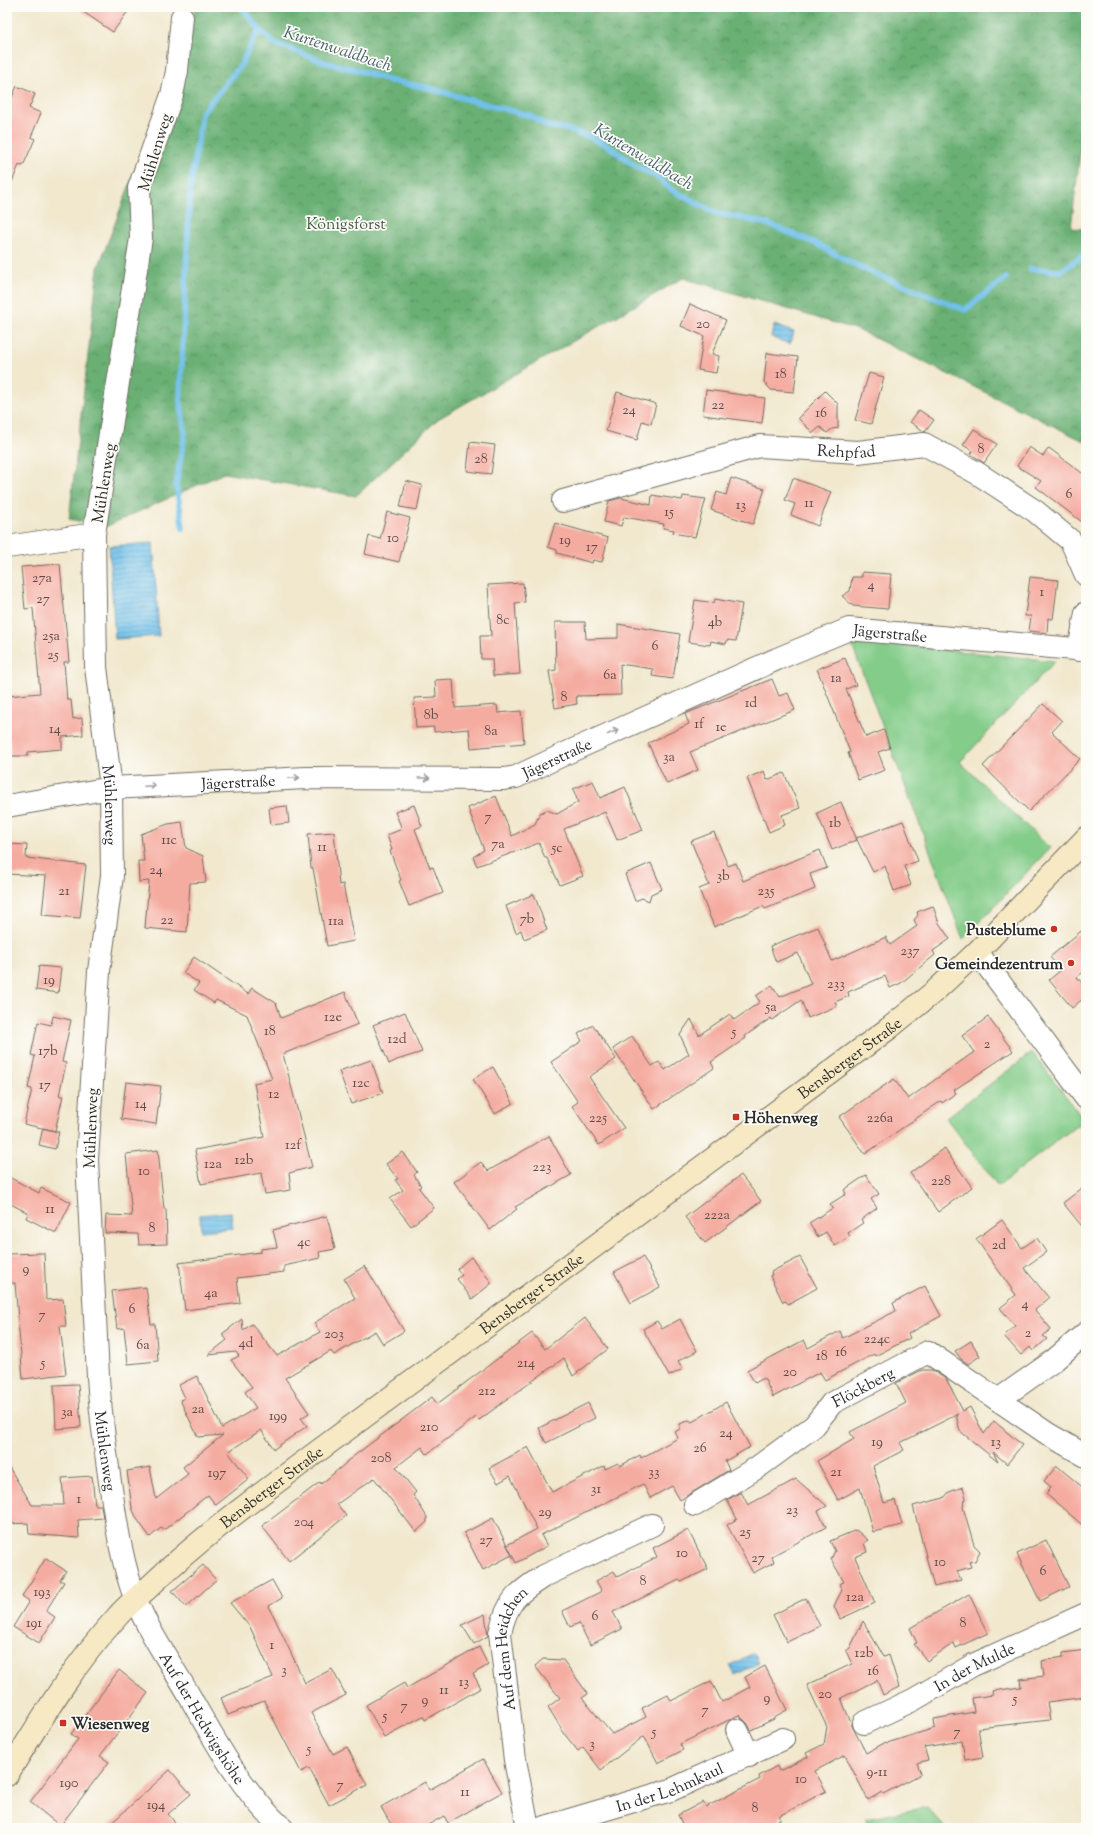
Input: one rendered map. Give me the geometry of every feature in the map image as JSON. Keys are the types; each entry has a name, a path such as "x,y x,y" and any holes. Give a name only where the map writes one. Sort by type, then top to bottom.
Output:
{"main road":[{"name":"Bensberger Straße","path":"7,1776 64,1685 105,1631 172,1565 216,1529 515,1303 888,1029 935,991 977,952 1086,838"}],"street":[{"name":"Mühlenweg","path":"136,1599 119,1540 100,1404 87,1160 99,971 112,876 111,788 96,667 94,534 142,238 139,188 172,95 177,71 182,17"},
{"name":"Rehpfad","path":"563,501 760,446 858,452 924,444 977,473 1035,511 1071,541 1086,575"},
{"path":"7,547 94,534"},
{"path":"1083,650 1086,613"},
{"name":"Jägerstraße","path":"7,806 111,788 306,778 504,779 516,777 756,668 849,629 1083,650"},
{"path":"977,952 1086,1098"},
{"path":"998,1400 1052,1362 1086,1333"},
{"name":"Flöckberg","path":"695,1505 758,1467 814,1426 832,1403 928,1352 1048,1434 1086,1456"},
{"name":"Auf dem Heidchen","path":"528,1828 515,1760 500,1633 504,1615 513,1599 544,1576 652,1525"},
{"name":"Auf der Hedwigshöhe","path":"136,1599 156,1643 190,1697 217,1745 264,1812 282,1828"},
{"name":"In der Mulde","path":"864,1722 913,1700 973,1666 1086,1614"},
{"path":"737,1730 749,1756"},
{"name":"In der Lehmkaul","path":"542,1828 671,1790 749,1756 783,1739"}],"green space":[{"name":"Königsforst","path":"192,7 1086,7 1086,104 1071,228 1086,229 1086,442 858,330 683,278 438,419 356,496 224,473 105,527 69,519 98,268 195,13"},
{"path":"850,640 1055,661 960,762 1050,848 963,939"},
{"path":"1032,1052 1084,1120 998,1186 946,1118"},
{"path":"927,1807 945,1828 868,1828 866,1819"}],"water":[{"path":"774,325 794,332 790,344 771,337"},
{"path":"153,543 159,636 115,639 109,546"},
{"path":"231,1212 233,1228 201,1231 200,1215"},
{"path":"754,1653 759,1663 735,1675 730,1665"}],"building":[{"path":"76,7 131,7 113,32"},
{"path":"17,86 35,94 29,108 41,113 31,137 35,139 23,166 19,165 7,194 7,109"},
{"path":"690,304 726,320 712,354 719,356 716,373 698,370 704,336 681,326"},
{"path":"767,353 798,357 794,392 771,390 764,382"},
{"path":"869,373 884,377 871,424 855,420"},
{"path":"706,390 765,398 762,423 703,415"},
{"path":"825,391 838,404 838,428 832,429 827,433 820,427 813,433 798,418"},
{"path":"617,392 656,404 651,424 642,421 637,440 606,431"},
{"path":"919,410 934,420 925,432 910,422"},
{"path":"974,429 997,444 984,463 971,454 973,451 963,445"},
{"path":"470,442 495,445 491,474 467,471"},
{"path":"1029,447 1043,456 1049,448 1086,476 1086,525 1036,487 1041,481 1017,466"},
{"path":"731,478 765,489 753,524 711,510 717,492 726,495"},
{"path":"793,478 831,492 818,526 791,515 795,504 785,500"},
{"path":"406,481 422,485 417,510 400,507"},
{"path":"652,495 682,500 683,496 706,499 695,537 673,533 674,530 663,528 664,524 624,517 621,526 604,522 609,501 621,498 651,505"},
{"path":"387,512 410,518 399,562 365,554 369,536 380,539"},
{"path":"555,523 608,538 602,562 593,560 592,563 557,553 557,550 548,547"},
{"path":"60,564 69,662 64,662 67,700 71,700 73,719 82,718 83,735 62,737 62,749 28,752 28,756 10,756 9,737 7,737 7,696 40,693 33,608 25,609 21,567"},
{"path":"862,572 891,574 888,609 853,606 842,596 850,591 852,577 862,577"},
{"path":"1030,577 1058,580 1053,619 1048,618 1047,633 1029,631 1031,616 1025,616"},
{"path":"523,583 525,602 515,603 520,674 493,676 492,659 481,659 480,636 491,636 488,585"},
{"path":"715,599 742,604 736,641 727,640 726,644 711,641 710,645 688,642 695,600 714,603"},
{"path":"555,622 585,622 586,639 618,638 618,624 680,634 673,679 652,676 653,669 620,664 621,695 576,696 577,704 555,708 549,671 556,670"},
{"path":"845,658 856,685 846,689 866,737 884,730 890,748 878,752 885,770 858,780 848,753 850,752 817,669"},
{"path":"453,679 455,708 497,705 498,713 521,711 524,743 471,748 469,729 434,732 434,727 416,728 414,698 436,697 435,680"},
{"path":"772,679 779,696 788,693 795,710 690,752 698,770 667,784 648,743 689,724 685,714"},
{"path":"1043,704 1062,721 1052,732 1080,759 1029,811 983,766"},
{"path":"764,771 767,780 784,773 800,808 782,815 785,825 769,832 747,778"},
{"path":"593,781 600,798 625,787 643,830 617,840 605,812 564,829 583,876 560,885 547,858 545,858 539,843 477,866 473,857 484,850 468,808 496,796 512,836 535,824 540,813 547,810 557,814 578,802 573,789"},
{"path":"841,802 857,840 832,850 817,813"},
{"path":"414,805 422,826 415,829 430,868 433,867 443,893 409,906 399,881 401,880 390,851 392,850 387,835 402,829 395,812"},
{"path":"287,806 289,823 271,825 269,808"},
{"path":"903,821 918,861 904,866 911,885 894,891 885,866 873,872 856,838"},
{"path":"182,822 186,848 203,856 206,882 190,883 187,932 145,928 149,881 139,882 138,861 144,861 141,834 168,824"},
{"path":"334,832 339,885 343,884 354,941 327,946 313,868 311,868 308,834"},
{"path":"714,832 728,866 736,863 743,881 820,850 827,868 810,874 815,889 765,909 763,906 714,927 699,889 709,885 691,841"},
{"path":"7,844 27,845 26,858 86,865 80,918 42,915 46,876 7,874"},
{"path":"651,863 662,889 651,894 649,901 642,898 635,901 625,874"},
{"path":"534,894 547,930 524,939 521,930 516,933 506,906"},
{"path":"933,906 939,923 950,939 933,951 935,955 901,983 890,988 885,976 848,992 849,996 835,1002 837,1006 808,1018 801,1000 745,1036 746,1038 711,1062 714,1068 654,1109 613,1049 632,1036 652,1066 659,1062 665,1070 689,1054 680,1035 691,1019 699,1035 730,1014 734,1020 760,1002 756,996 772,985 780,997 811,984 798,953 776,962 770,946 818,927 832,961 886,937 890,945 917,926 914,920 918,915 917,912"},
{"name":"Gemeindezentrum","path":"1086,927 1086,970 1077,977 1086,988 1086,996 1072,1008 1049,980 1061,970 1050,957"},
{"path":"194,957 248,994 252,988 276,1003 281,1018 345,992 358,1024 283,1054 312,1167 289,1173 291,1190 265,1194 261,1173 201,1184 195,1150 264,1137 254,1083 272,1079 247,1015 216,1000 214,1003 194,990 199,983 183,973"},
{"path":"39,966 61,968 58,993 36,990"},
{"path":"405,1012 422,1052 389,1064 373,1025"},
{"path":"53,1016 71,1020 62,1062 66,1063 59,1096 63,1096 55,1131 24,1124 32,1089 28,1088 35,1056 31,1055 38,1022 51,1025"},
{"path":"988,1017 1013,1051 954,1090 956,1093 942,1103 941,1101 865,1154 839,1117 894,1079 908,1099 974,1052 962,1036"},
{"path":"593,1025 616,1059 589,1077 624,1128 599,1145 572,1106 578,1102 551,1062 582,1041 578,1034"},
{"path":"371,1060 383,1093 351,1104 339,1071"},
{"path":"493,1067 513,1103 495,1114 473,1079"},
{"path":"126,1082 161,1086 156,1124 121,1119"},
{"path":"43,1128 59,1132 55,1149 39,1145"},
{"path":"549,1136 571,1175 515,1207 517,1209 490,1230 454,1182 481,1162 488,1171"},
{"path":"944,1148 972,1187 938,1212 910,1173"},
{"path":"158,1150 164,1209 166,1209 167,1244 139,1245 138,1234 105,1233 106,1215 132,1216 126,1154"},
{"path":"403,1152 417,1172 414,1175 421,1186 419,1188 434,1208 411,1226 390,1199 403,1190 395,1180 398,1179 386,1164"},
{"path":"741,1175 761,1201 705,1243 685,1217"},
{"path":"866,1175 879,1194 871,1199 877,1208 861,1220 863,1223 848,1233 850,1236 835,1246 826,1232 818,1237 809,1223 833,1208 830,1204 846,1194 844,1190"},
{"path":"7,1176 39,1193 41,1188 71,1202 56,1233 26,1218 28,1213 7,1202"},
{"path":"1086,1185 1086,1231 1063,1203"},
{"path":"327,1216 335,1249 319,1252 320,1258 284,1266 284,1272 237,1278 240,1303 185,1310 179,1263 261,1252 261,1249 277,1247 273,1230"},
{"path":"1002,1220 1022,1248 1037,1238 1046,1252 1024,1268 1049,1298 1035,1310 1051,1329 1043,1336 1047,1339 1033,1351 1030,1347 1021,1355 1004,1336 1015,1326 1000,1308 1016,1295 976,1239"},
{"path":"44,1253 46,1300 63,1299 66,1326 60,1326 66,1374 23,1379 15,1283 7,1283 7,1254"},
{"path":"471,1257 492,1283 472,1299 457,1279 462,1275 457,1269"},
{"path":"643,1257 660,1287 631,1303 614,1272"},
{"path":"800,1257 817,1288 788,1304 786,1301 783,1302 770,1276 772,1275 771,1272"},
{"path":"365,1266 404,1331 383,1344 375,1331 334,1355 331,1351 285,1378 309,1413 301,1418 307,1426 274,1449 261,1430 228,1452 249,1479 216,1505 208,1495 164,1530 161,1528 150,1537 137,1519 132,1508 127,1471 150,1467 156,1499 188,1474 183,1467 223,1435 198,1437 180,1400 185,1398 179,1385 197,1376 222,1428 256,1408 245,1392 252,1387 231,1360 239,1356 236,1352 208,1355 227,1340 222,1334 242,1319 243,1330 252,1324 277,1356 320,1332 314,1323 355,1298 344,1279"},
{"path":"925,1286 941,1316 908,1334 910,1338 875,1356 874,1354 825,1380 820,1372 773,1397 764,1378 755,1383 747,1370 804,1340 808,1348 840,1331 843,1338 896,1311 893,1303"},
{"path":"146,1287 151,1324 155,1324 158,1361 128,1364 124,1328 117,1329 112,1291"},
{"path":"585,1318 608,1349 573,1376 564,1358 479,1420 476,1417 427,1454 422,1447 396,1467 416,1492 413,1495 427,1517 427,1522 416,1532 374,1478 337,1504 346,1516 289,1561 262,1526 320,1482 321,1484 346,1462 432,1397 437,1404 532,1333 545,1349"},
{"path":"680,1319 697,1351 678,1361 683,1369 669,1376 643,1329 657,1321 662,1329"},
{"path":"971,1341 980,1356 968,1364 961,1359 955,1351"},
{"path":"922,1370 932,1370 946,1379 963,1411 970,1407 984,1434 994,1421 1022,1445 1007,1464 993,1452 998,1462 960,1431 956,1415 900,1443 904,1450 873,1466 884,1503 895,1500 902,1525 873,1532 860,1488 838,1500 817,1461 854,1439 850,1432 906,1403 896,1383"},
{"path":"78,1384 81,1427 56,1429 54,1385"},
{"path":"726,1402 750,1447 725,1461 729,1470 680,1500 672,1486 650,1498 643,1484 541,1535 547,1546 516,1563 507,1545 537,1529 510,1476 498,1483 489,1468 528,1447 552,1492 604,1466 605,1469 618,1463 620,1466 640,1455 641,1458 678,1438 675,1432 680,1429 680,1424 689,1420 692,1422"},
{"path":"588,1403 595,1418 546,1443 539,1428"},
{"path":"7,1464 32,1505 64,1505 62,1478 92,1476 95,1505 101,1505 103,1518 78,1520 79,1538 29,1534 28,1523 7,1524"},
{"path":"1057,1466 1086,1490 1086,1528 1046,1494 1051,1487 1044,1481"},
{"path":"796,1479 827,1506 818,1511 826,1527 772,1556 774,1562 753,1573 727,1525 737,1519 727,1500 741,1492 748,1505"},
{"path":"963,1487 966,1498 963,1507 974,1545 980,1551 975,1561 969,1562 971,1567 957,1571 961,1580 934,1587 913,1506 944,1498 949,1492"},
{"path":"493,1518 512,1555 483,1570 464,1533"},
{"path":"688,1530 708,1569 681,1582 679,1580 613,1612 622,1629 590,1645 579,1623 570,1627 562,1611 602,1591 596,1581 614,1571 617,1577 657,1557 653,1548"},
{"path":"856,1530 868,1540 864,1543 867,1552 855,1557 875,1603 840,1619 834,1606 842,1590 839,1584 844,1582 831,1559 835,1551 830,1541"},
{"path":"1046,1540 1069,1587 1040,1601 1017,1554"},
{"path":"46,1558 66,1571 60,1580 64,1582 46,1611 55,1617 39,1643 13,1627 29,1601 22,1596"},
{"path":"203,1565 216,1580 186,1607 172,1591"},
{"path":"272,1580 282,1598 269,1606 305,1683 332,1669 346,1695 311,1713 333,1754 347,1747 367,1785 329,1805 309,1768 301,1772 264,1701 228,1715 221,1698 273,1677 250,1627 230,1603"},
{"path":"969,1594 988,1633 956,1648 954,1643 927,1661 914,1644 917,1643 910,1628"},
{"path":"806,1598 820,1626 787,1642 773,1615"},
{"path":"485,1614 488,1636 474,1644 462,1625"},
{"path":"863,1621 884,1657 889,1655 899,1687 883,1695 877,1680 841,1698 853,1728 866,1753 886,1742 887,1743 935,1728 934,1719 974,1712 972,1698 993,1695 992,1691 1021,1687 1020,1679 1044,1676 1042,1661 1063,1657 1063,1653 1086,1650 1086,1697 1047,1702 1050,1720 978,1728 983,1757 965,1760 962,1741 924,1747 928,1760 917,1763 921,1774 883,1794 882,1792 868,1800 845,1755 815,1771 826,1791 779,1816 781,1819 765,1828 684,1828 678,1815 703,1802 706,1807 760,1779 759,1776 777,1766 779,1771 808,1757 806,1753 824,1744 827,1727 807,1685 852,1664 846,1651 850,1648"},
{"path":"479,1647 488,1665 473,1674 481,1688 425,1720 423,1716 384,1737 366,1705 404,1683 407,1688"},
{"path":"543,1659 563,1660 588,1694 582,1698 612,1734 646,1717 642,1708 668,1695 671,1701 711,1681 722,1702 750,1687 745,1677 765,1666 787,1710 774,1717 774,1719 751,1730 748,1724 739,1715 680,1744 683,1750 658,1763 644,1736 601,1770 583,1747 578,1751 566,1736 548,1707 560,1698 535,1666"},
{"path":"119,1670 148,1693 100,1756 109,1762 60,1826 30,1802 78,1739 71,1734"},
{"path":"483,1759 502,1792 448,1823 444,1816 422,1828 393,1828 381,1807 425,1782 429,1790"},
{"path":"170,1770 191,1794 168,1814 180,1828 106,1828"}],"waterway":[{"name":"Kurtenwaldbach","path":"242,7 259,29 274,43 327,63 357,70 391,81 429,88 531,116 547,126 566,129 590,137 610,147 635,166 656,176 672,190 716,213 765,223 815,243 861,268 965,310 1006,278"},
{"path":"183,528 176,484 185,433 180,400 190,191 202,113 241,65 259,29"},
{"name":"Kurtenwaldbach","path":"1031,269 1061,271 1086,253"}],"place":[{"name":"Pusteblume","path":"1054,929"},
{"name":"Gemeindezentrum","path":"1071,963"},
{"name":"Höhenweg","path":"736,1117"},
{"name":"Wiesenweg","path":"63,1723"}]}
